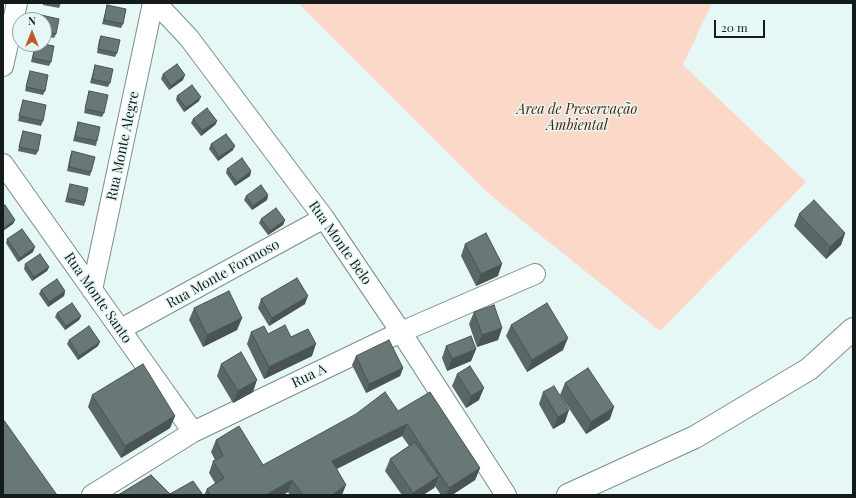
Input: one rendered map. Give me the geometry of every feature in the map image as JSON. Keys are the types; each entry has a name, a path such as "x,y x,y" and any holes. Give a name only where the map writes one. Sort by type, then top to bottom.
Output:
{"main road":[{"path":"568,495 702,433 809,369 853,328"}],"street":[{"path":"3,66 17,3"},
{"name":"Rua Monte Alegre","path":"92,290 153,3"},
{"name":"Rua Monte Belo","path":"156,3 189,38 324,218 401,332 506,495"},
{"name":"Rua Monte Santo","path":"3,164 193,432"},
{"name":"Rua Monte Formoso","path":"121,329 324,218"},
{"name":"Rua A","path":"92,495 193,432 401,332 535,274"}],"green space":[{"name":"Area de Preservação Ambiental","path":"298,3 712,3 683,65 806,182 660,331 489,194"}],"building":[{"path":"107,5 126,9 123,24 104,20"},
{"path":"52,17 59,19 56,34 52,33"},
{"path":"101,36 120,40 117,53 98,49"},
{"path":"52,46 54,46 51,62 33,58 34,52 52,52"},
{"path":"177,64 185,75 171,86 163,74"},
{"path":"95,65 113,69 110,83 92,79"},
{"path":"30,71 48,75 45,91 26,87"},
{"path":"192,85 201,97 186,108 177,96"},
{"path":"89,91 108,95 104,113 85,109"},
{"path":"23,100 46,105 43,121 19,116"},
{"path":"207,108 217,121 202,131 193,119"},
{"path":"78,122 100,127 97,141 75,137"},
{"path":"23,131 41,135 38,151 19,147"},
{"path":"226,134 235,146 219,157 211,144"},
{"path":"72,151 95,157 91,172 69,167"},
{"path":"242,158 251,171 237,182 227,169"},
{"path":"70,184 88,188 85,202 67,198"},
{"path":"261,185 268,195 253,206 246,196"},
{"path":"814,200 845,233 830,247 799,214"},
{"path":"5,205 15,220 3,228 3,206"},
{"path":"276,208 285,220 270,231 261,219"},
{"path":"22,229 35,247 20,258 7,239"},
{"path":"486,233 502,264 481,274 465,244"},
{"path":"40,254 49,267 34,277 25,264"},
{"path":"297,278 308,296 272,318 261,299"},
{"path":"57,279 65,291 49,302 41,290"},
{"path":"229,291 242,318 207,335 194,308"},
{"path":"72,303 81,316 66,326 57,313"},
{"path":"547,303 568,338 532,360 511,325"},
{"path":"494,305 502,328 482,335 474,312"},
{"path":"285,325 291,337 308,329 316,344 269,367 251,332 264,326 268,334"},
{"path":"89,326 100,342 79,356 69,340"},
{"path":"471,336 476,349 452,359 446,346"},
{"path":"389,340 403,368 369,384 356,356"},
{"path":"241,352 257,380 238,391 221,364"},
{"path":"143,364 175,416 125,446 92,395"},
{"path":"470,366 484,388 471,396 457,374"},
{"path":"588,368 614,407 591,422 565,383"},
{"path":"554,386 569,410 558,417 543,392"},
{"path":"385,392 398,411 430,392 480,468 449,488 407,424 332,461 346,485 332,495 303,495 292,480 266,495 210,495 207,489 224,478 213,461 223,456 216,440 239,426 263,465 356,414"},
{"path":"3,419 57,495 3,495"},
{"path":"415,442 439,476 413,493 390,459"},
{"path":"151,475 170,494 193,481 203,495 118,495"}]}
